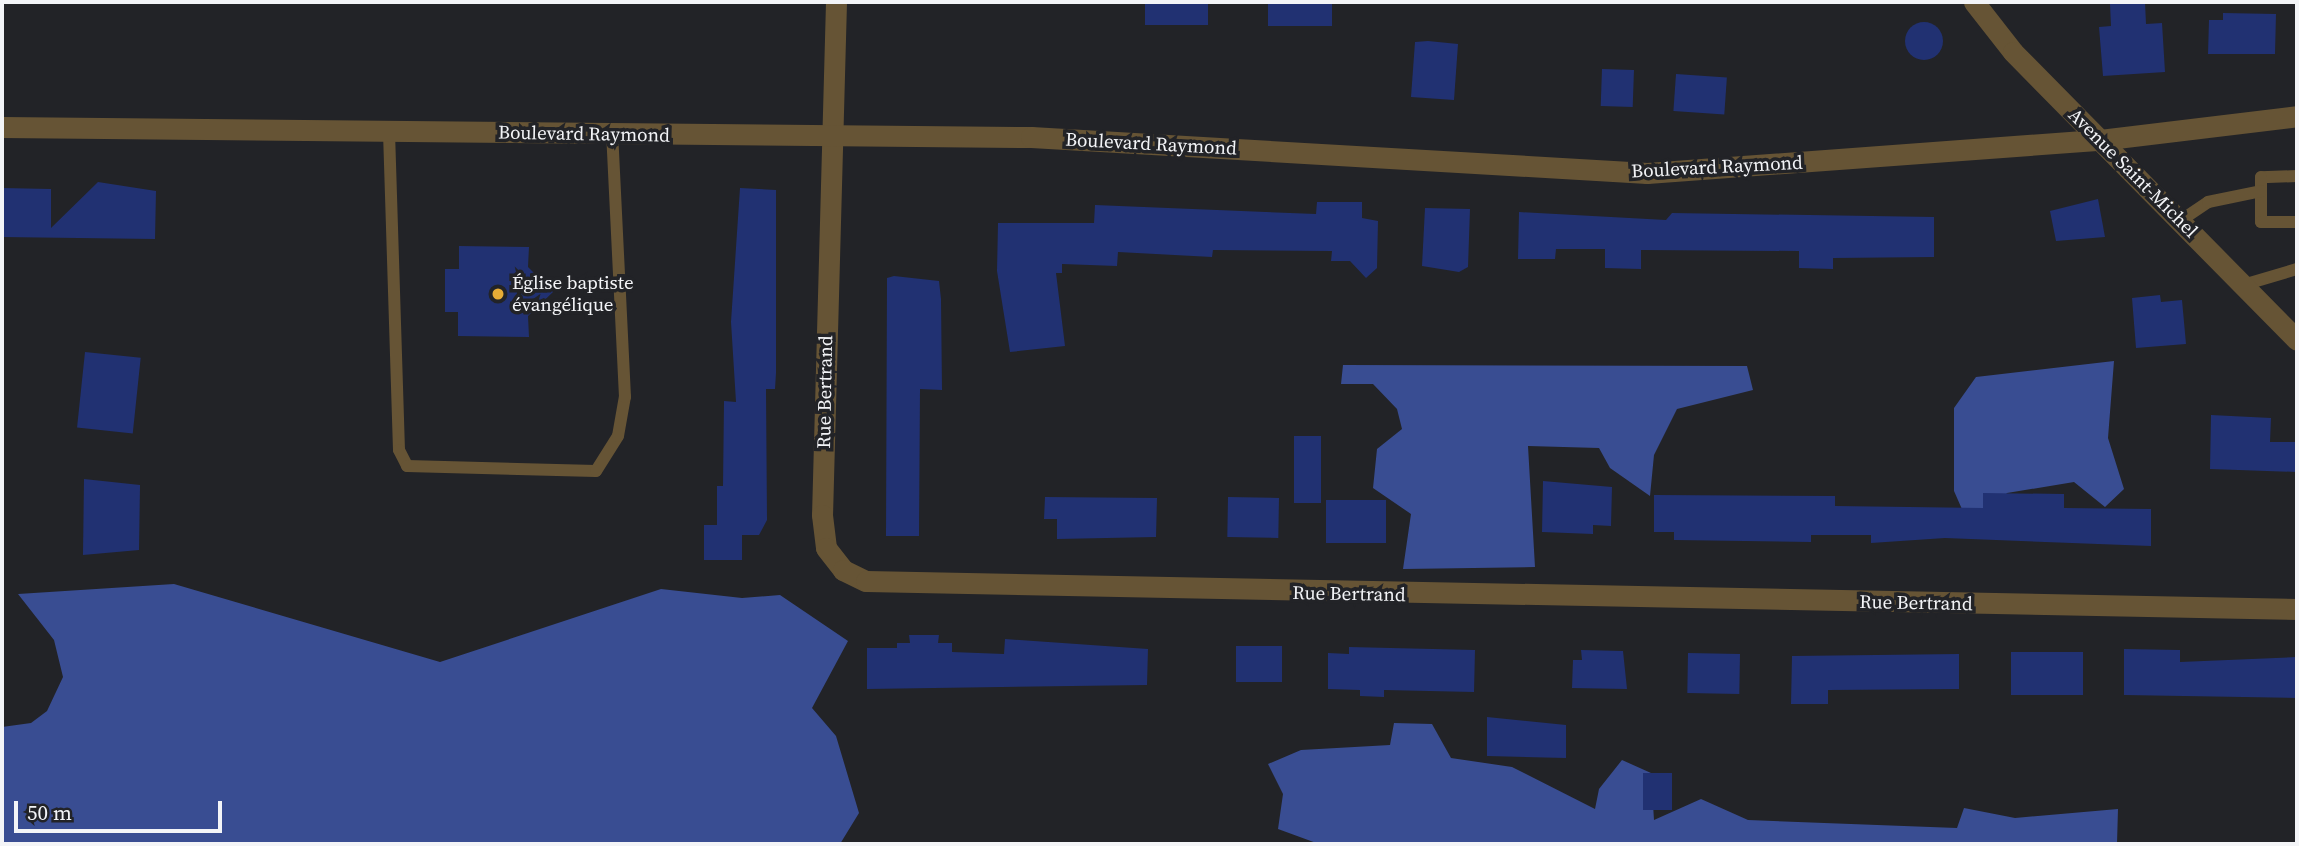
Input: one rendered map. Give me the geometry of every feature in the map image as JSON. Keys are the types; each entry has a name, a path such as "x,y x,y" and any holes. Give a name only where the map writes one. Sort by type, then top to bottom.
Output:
{"street":[{"name":"Rue Bertrand","path":"836,2 822,515 827,548 843,570 866,581 2297,609"},
{"name":"Avenue Saint-Michel","path":"1973,2 2100,140 2297,340"},
{"name":"Boulevard Raymond","path":"2,127 1031,137 1647,173 2100,140 2297,116"}],"lane":[{"path":"389,132 398,450 407,466 596,471 618,436 625,397 612,134"},
{"path":"2297,176 2261,177 2261,222 2297,222"},
{"path":"2180,221 2208,202 2261,191"},
{"path":"2243,285 2297,269"}],"shaded area":[{"path":"2114,361 2108,438 2124,489 2105,507 2074,482 2007,493 1972,532 1954,491 1954,408 1976,377"},
{"path":"1343,365 1747,366 1753,390 1677,409 1654,455 1650,496 1610,468 1599,448 1528,446 1535,567 1403,569 1411,514 1373,488 1377,449 1402,429 1397,409 1373,384 1341,384"},
{"path":"174,584 440,662 661,589 742,598 780,595 848,641 812,708 836,736 859,813 840,844 2,844 2,727 31,723 47,711 63,677 54,640 18,594"},
{"path":"1394,723 1432,724 1451,758 1512,767 1595,809 1599,789 1622,760 1651,773 1654,820 1701,799 1748,820 1957,828 1964,808 2015,818 2118,809 2117,844 1319,844 1278,829 1283,794 1268,764 1301,750 1390,745"}],"building":[{"path":"1145,2 1208,2 1208,25 1145,25"},
{"path":"1268,2 1332,2 1332,26 1268,26"},
{"path":"2145,2 2146,24 2162,23 2165,72 2103,76 2099,27 2111,26 2110,4"},
{"path":"2223,13 2276,14 2275,54 2208,54 2209,20 2223,20"},
{"path":"1924,22 1937,28 1943,41 1937,54 1924,60 1911,54 1905,41 1911,28"},
{"path":"1415,42 1458,44 1454,100 1411,97"},
{"path":"1602,69 1634,70 1633,107 1601,106"},
{"path":"1676,74 1727,78 1724,114 1673,111"},
{"path":"98,182 156,191 155,239 2,237 2,188 51,189 51,228"},
{"path":"740,188 776,190 776,373 775,389 766,389 767,520 759,535 742,535 742,560 704,560 704,525 717,525 717,486 723,486 724,401 736,402 731,322"},
{"path":"2098,199 2105,237 2056,241 2050,211"},
{"path":"1317,202 1362,202 1362,218 1378,221 1377,268 1366,278 1350,261 1331,261 1332,251 1213,250 1212,257 1118,252 1117,266 1062,264 1062,273 1056,273 1065,346 1010,352 997,271 998,223 1094,223 1095,205 1316,214"},
{"path":"1425,208 1470,209 1468,267 1459,272 1422,266"},
{"path":"1519,212 1666,220 1672,213 1934,217 1934,257 1833,258 1833,269 1799,268 1799,251 1641,250 1641,269 1605,268 1605,249 1556,249 1555,259 1518,259"},
{"path":"459,246 529,247 528,267 553,292 528,316 529,337 458,336 458,312 445,312 445,269 459,269"},
{"path":"894,276 939,281 941,299 942,390 920,389 919,536 886,536 887,278"},
{"path":"2160,295 2161,302 2182,300 2186,344 2136,348 2132,298"},
{"path":"85,352 141,358 133,433 77,428"},
{"path":"2211,415 2271,418 2270,442 2297,442 2297,472 2210,469"},
{"path":"1294,436 1321,436 1321,503 1294,503"},
{"path":"84,479 140,485 139,550 83,555"},
{"path":"1543,481 1612,487 1611,526 1593,525 1593,534 1542,532"},
{"path":"1983,493 2064,494 2064,508 2151,509 2151,546 1945,538 1871,543 1871,535 1811,535 1811,542 1674,540 1674,532 1654,532 1654,495 1835,496 1835,506 1983,508"},
{"path":"1045,497 1157,498 1156,537 1057,539 1057,519 1044,519"},
{"path":"1228,497 1279,498 1278,538 1227,537"},
{"path":"1326,500 1386,500 1386,543 1326,543"},
{"path":"909,635 939,635 938,643 952,643 952,652 1004,654 1005,639 1148,649 1147,685 867,689 867,648 897,648 897,643 910,643"},
{"path":"1236,646 1282,646 1282,682 1236,682"},
{"path":"1349,647 1475,650 1474,692 1384,690 1384,697 1360,696 1360,690 1328,689 1328,653 1349,654"},
{"path":"2124,649 2180,650 2180,662 2297,657 2297,698 2124,695"},
{"path":"1581,650 1623,651 1627,689 1572,688 1573,660 1582,660"},
{"path":"2011,652 2083,652 2083,695 2011,695"},
{"path":"1688,653 1740,654 1739,694 1687,693"},
{"path":"1959,654 1959,689 1828,690 1828,704 1791,704 1792,656"},
{"path":"1487,717 1566,725 1566,758 1487,756"},
{"path":"1643,773 1672,773 1672,810 1643,810"}],"place":[{"name":"Église baptiste évangélique","path":"498,294"}]}
